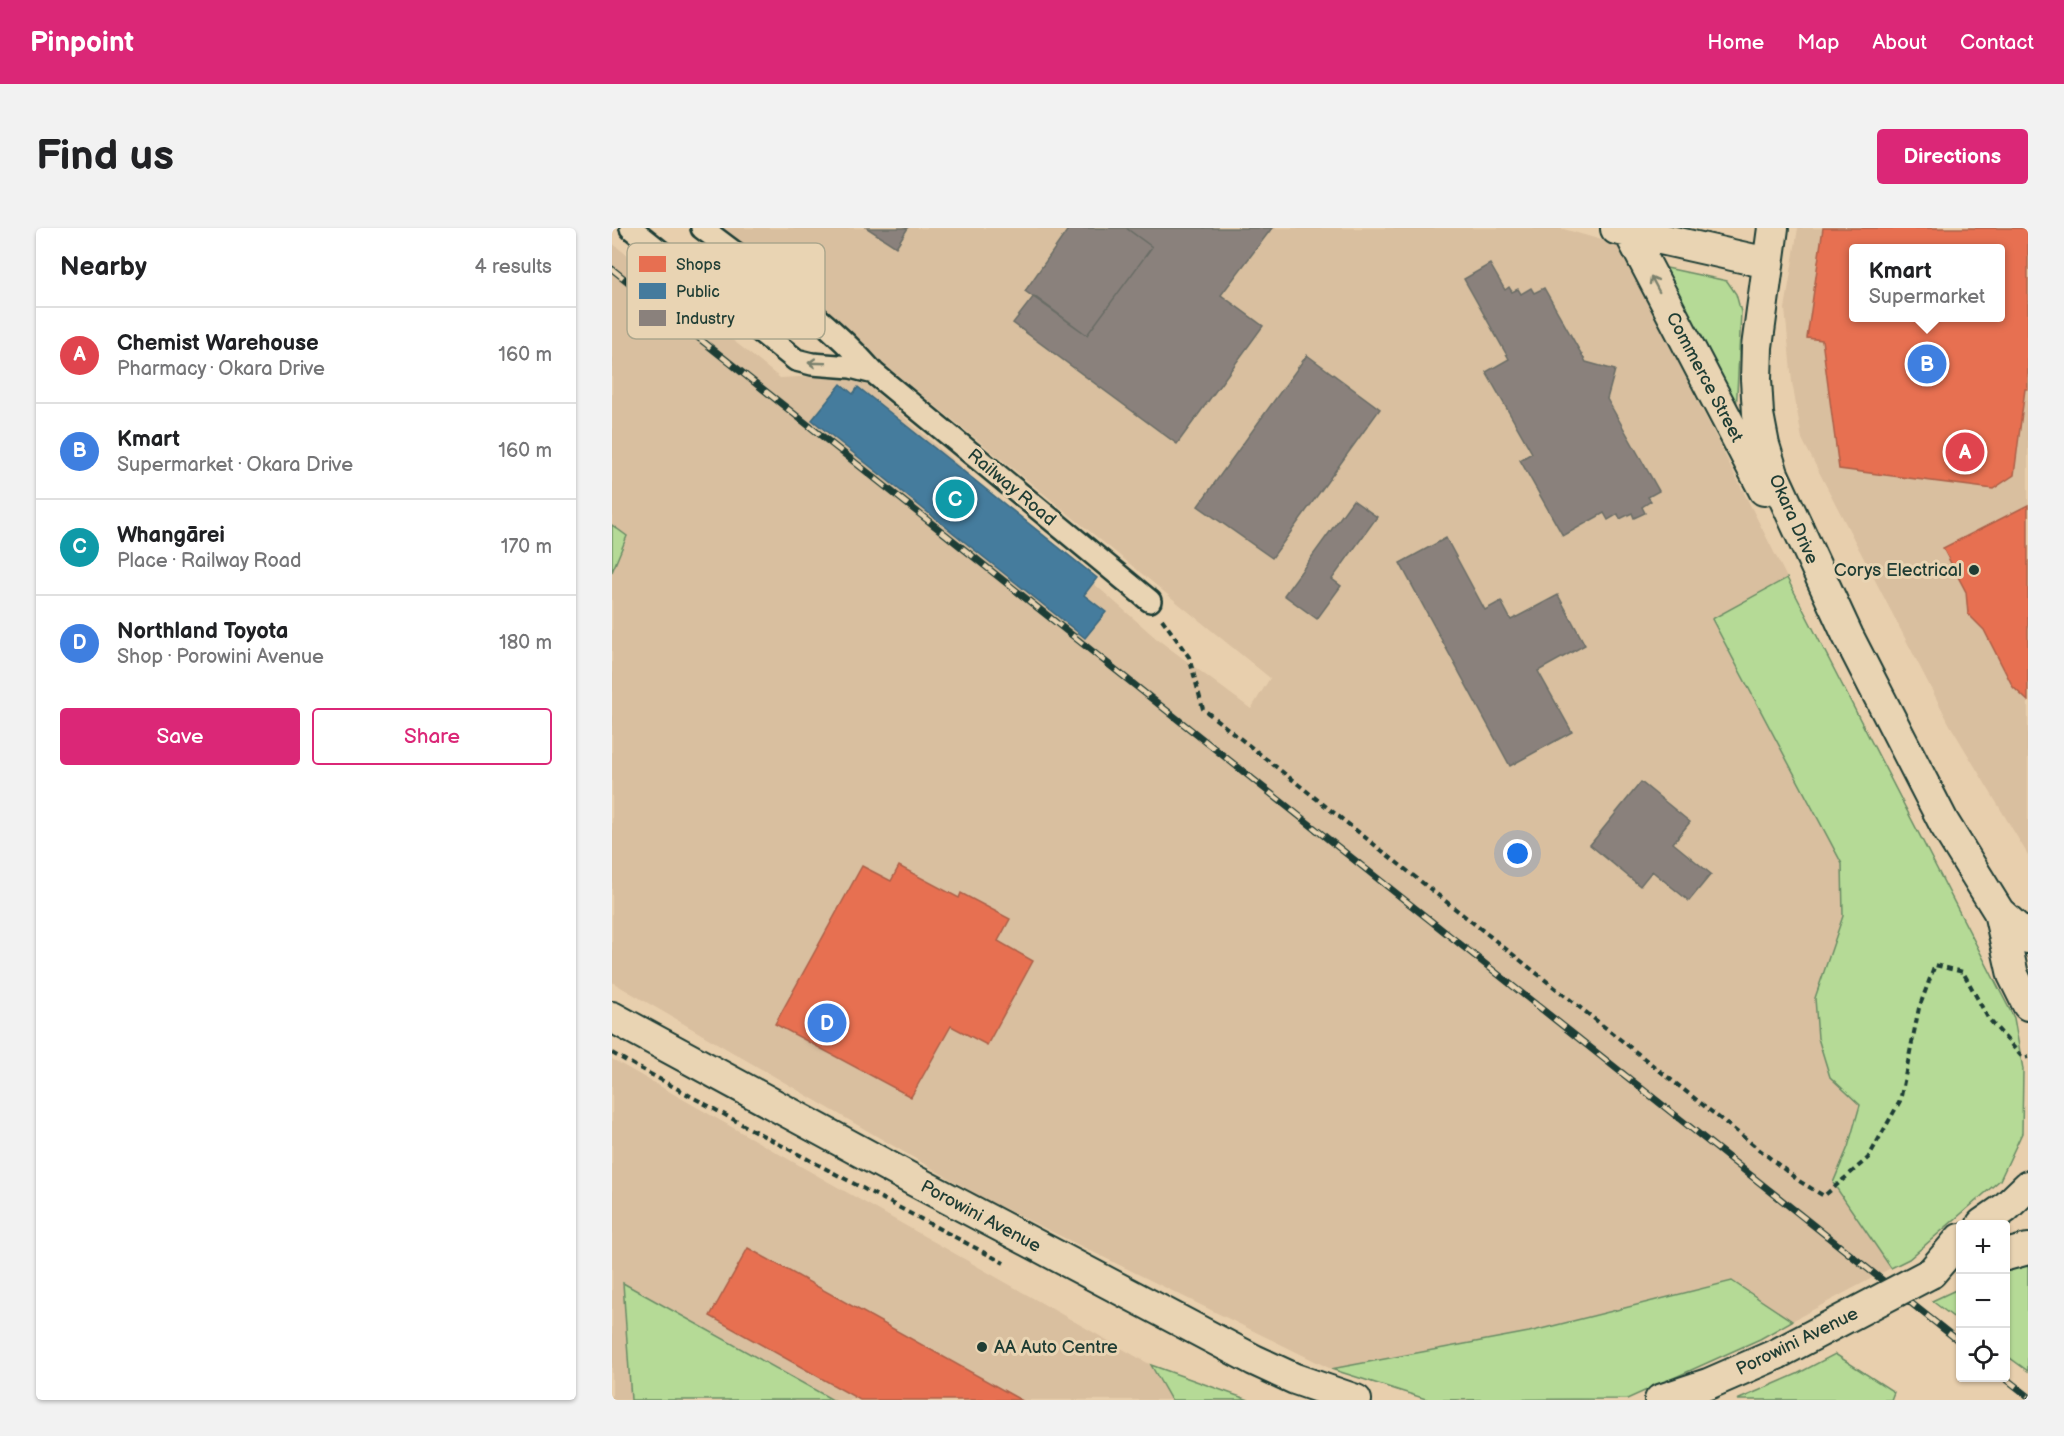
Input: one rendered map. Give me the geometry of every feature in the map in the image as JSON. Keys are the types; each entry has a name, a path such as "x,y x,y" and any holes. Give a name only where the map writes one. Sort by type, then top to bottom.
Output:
{"main road":[{"name":"Okara Drive","path":"1773,228 1757,347 1756,379 1758,414 1773,474 1848,636 1944,823 1999,912 2028,938"},
{"name":"Commerce Street","path":"1621,230 1768,263"},
{"name":"Commerce Street","path":"1621,230 1773,507 1789,510"},
{"name":"Okara Drive","path":"1999,912 2013,975 2028,1005"},
{"name":"Porowini Avenue","path":"612,1017 866,1155 1254,1360 1295,1379 1356,1400"},
{"path":"1988,1220 2005,1208 2028,1186"},
{"name":"Porowini Avenue","path":"1931,1273 1956,1244"},
{"path":"2010,1253 2028,1249"},
{"name":"Porowini Avenue","path":"1660,1400 1708,1384 1777,1354 1931,1273 1956,1267"}],"street":[{"name":"Railway Road","path":"631,228 650,243"},
{"name":"Railway Road","path":"702,228 721,243"},
{"name":"Railway Road","path":"825,323 835,331 874,374 1150,601"},
{"name":"Railway Road","path":"770,339 796,360 812,364 851,366 874,374"}],"path":[{"path":"1150,601 1188,657 1203,709 1799,1181 1824,1196 1868,1158 1899,1101 1919,1008 1935,965 1963,972 1988,1018 2023,1058 2028,1057"}],"shaded area":[{"path":"717,228 1560,228 1619,245 1787,578 1712,620 1842,864 1843,916 1815,998 1830,1076 1860,1105 1848,1147 1833,1183 1891,1268 1792,1321 1732,1281 1529,1332 1331,1369 981,1197 612,982 612,572 627,537 612,525 612,243 627,255 627,339 731,339 780,378 855,374 1157,639 1251,709 1270,678 825,316 825,243 735,243"},
{"path":"1798,228 2028,228 2028,855 1950,725 1802,439 1792,382 1785,309"},
{"path":"612,1059 1151,1365 1171,1400 833,1400 623,1284 631,1400 612,1400"}],"green space":[{"path":"1662,267 1727,281 1736,294 1741,312 1736,414"},
{"path":"612,525 627,536 612,572"},
{"path":"1787,578 2014,1018 2023,1069 2022,1133 2000,1180 1909,1259 1891,1268 1833,1183 1848,1147 1860,1105 1830,1077 1818,1038 1815,998 1843,916 1842,864 1712,619"},
{"path":"2028,1265 2028,1371 2010,1358 2010,1268"},
{"path":"1732,1281 1792,1321 1760,1339 1627,1399 1429,1400 1331,1369 1529,1332"},
{"path":"623,1283 833,1400 631,1400"},
{"path":"1956,1290 1956,1319 1932,1301"},
{"path":"1835,1354 1894,1392 1891,1400 1737,1400 1797,1374"},
{"path":"1151,1365 1249,1400 1171,1400"}],"building: Shops":[{"path":"1823,228 2028,228 2028,389 2025,389 2014,475 1993,489 1839,469 1822,340 1807,338"},
{"path":"2028,505 2028,701 2013,687 1984,630 1968,614 1966,592 1943,548"},
{"path":"862,866 891,881 899,866 959,898 961,893 1010,919 998,941 1033,961 987,1045 951,1026 911,1097 775,1024"},
{"path":"748,1248 1021,1400 860,1400 710,1316"}],"building: Public":[{"path":"841,384 853,394 858,387 1097,578 1084,595 1106,612 1085,638 812,420"}],"building: Industry":[{"path":"867,228 908,228 896,247"},
{"path":"1069,228 1126,228 1152,247 1087,335 1025,291"},
{"path":"1126,228 1272,228 1221,295 1263,326 1177,444 1013,323 1034,296 1087,335 1152,247"},
{"path":"1490,264 1505,290 1509,287 1512,292 1518,289 1521,294 1531,288 1534,293 1544,288 1586,362 1615,370 1607,399 1659,491 1648,497 1651,501 1642,507 1645,513 1634,518 1632,513 1620,519 1618,514 1608,520 1604,513 1563,536 1520,460 1532,453 1486,372 1509,359 1464,279"},
{"path":"1307,355 1380,409 1272,558 1198,506"},
{"path":"1353,500 1377,517 1332,579 1341,586 1317,619 1284,595"},
{"path":"1446,538 1485,610 1501,601 1511,620 1558,595 1585,645 1538,671 1572,732 1510,766 1400,563"},
{"path":"1641,782 1690,822 1673,843 1711,874 1689,901 1652,871 1640,886 1590,845"}],"railway":[{"path":"612,269 627,281"},
{"path":"700,339 1956,1339"},
{"path":"2010,1382 2028,1396"}],"place":[{"name":"Kmart","path":"1927,364"},
{"name":"Chemist Warehouse","path":"1965,452"},
{"name":"Whangārei","path":"955,499"},
{"name":"Corys Electrical","path":"1974,570"},
{"name":"Northland Toyota","path":"827,1023"},
{"name":"AA Auto Centre","path":"982,1347"}]}
